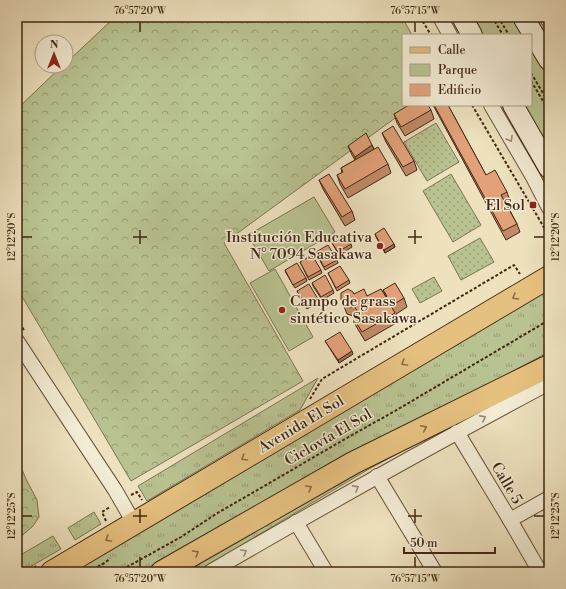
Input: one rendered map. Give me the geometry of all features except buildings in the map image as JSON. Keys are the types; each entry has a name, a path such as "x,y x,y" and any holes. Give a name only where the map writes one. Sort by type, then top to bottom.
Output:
{"main road":[{"path":"462,17 471,34"},
{"path":"523,17 549,60"},
{"path":"514,106 549,168"},
{"name":"Avenida El Sol","path":"52,572 139,514 549,277"},
{"path":"162,572 354,463 549,366"}],"street":[{"path":"440,17 449,34"},
{"path":"546,17 549,21"},
{"path":"492,106 533,177 549,208"},
{"path":"17,341 115,490 139,514"},
{"path":"210,572 377,476 549,383"},
{"name":"Calle 5","path":"457,432 540,572"},
{"path":"377,476 435,572"},
{"path":"510,520 549,498"},
{"path":"296,522 326,572"}],"path":[{"path":"420,17 429,34"},
{"path":"492,17 502,34"},
{"path":"498,17 508,34"},
{"path":"532,75 549,103"},
{"path":"532,83 549,111"},
{"path":"473,106 549,236"},
{"path":"306,405 322,379 514,265 522,277"},
{"name":"Ciclovía El Sol","path":"118,572 181,537 216,514 549,320"},
{"path":"137,492 139,514"}],"green space":[{"path":"115,17 402,17 411,34 402,34 402,106 412,106 224,243 303,381 131,481 17,288 17,109 54,74 74,74 74,55"},
{"path":"472,17 513,17 522,34 482,34"},
{"path":"528,17 540,17 549,33 549,52"},
{"path":"532,50 549,79 549,149 525,106 532,106"},
{"path":"500,106 508,106 549,178 549,191"},
{"path":"436,123 459,162 427,181 404,142"},
{"path":"451,174 481,225 453,242 423,191"},
{"path":"314,197 335,232 269,271 248,235"},
{"path":"480,238 494,262 461,280 448,256"},
{"name":"Campo de grass sintético Sasakawa","path":"275,269 313,337 289,351 250,283"},
{"path":"434,277 442,291 420,303 412,289"},
{"path":"549,287 549,352 274,497 148,572 65,572"},
{"path":"318,378 300,410 147,501 138,486"},
{"path":"449,426 369,469 196,572 175,572 243,532"},
{"path":"17,460 37,500 39,517 33,526 17,540"},
{"path":"94,512 101,524 75,540 68,528"},
{"path":"53,536 61,549 21,572 17,572 17,557"}],"place":[{"name":"El Sol","path":"533,205"},
{"name":"Institución Educativa N° 7094 Sasakawa","path":"380,246"},
{"name":"Campo de grass sintético Sasakawa","path":"282,310"}]}
